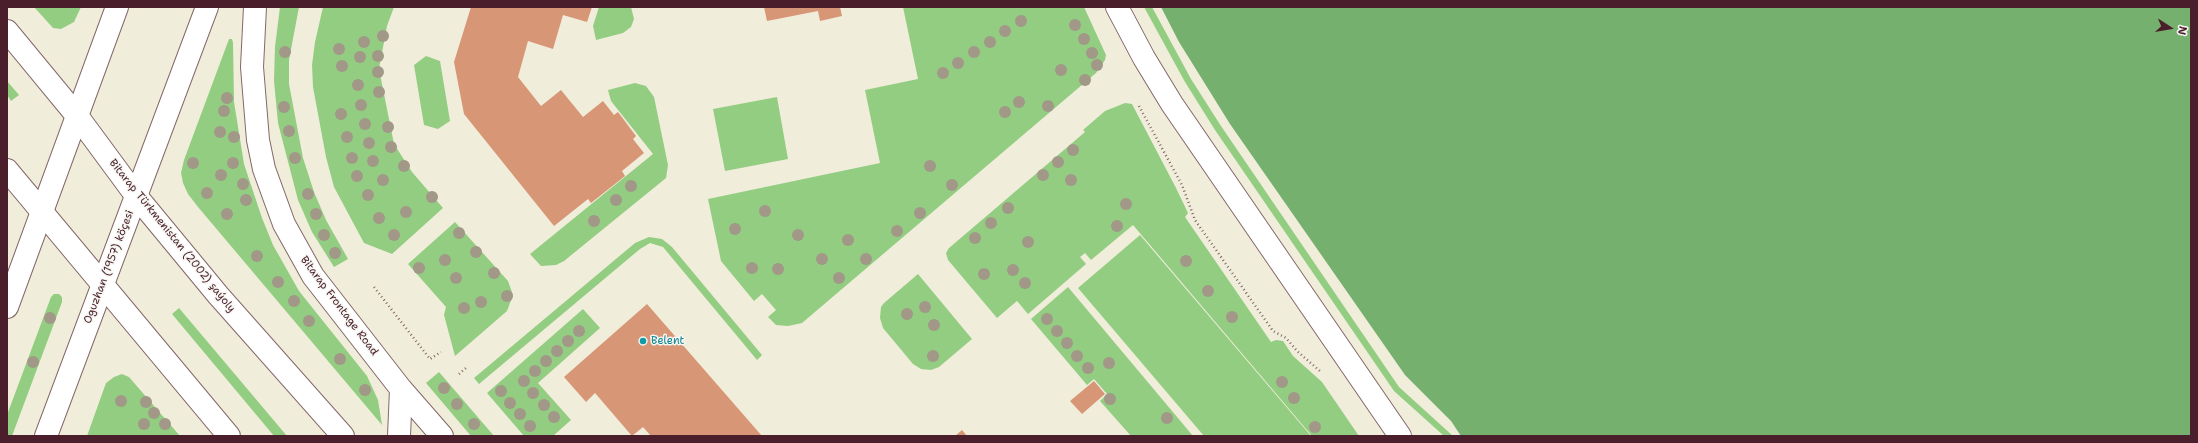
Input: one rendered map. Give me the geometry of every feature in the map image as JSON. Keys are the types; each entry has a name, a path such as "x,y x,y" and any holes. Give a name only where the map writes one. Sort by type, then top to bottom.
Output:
{"main road":[{"path":"7,307 41,211 78,117 117,7"},
{"name":"Oguzhan (1957) köçesi","path":"46,436 101,284 137,197 206,7"},
{"name":"Bitarap Frontage Road","path":"255,7 252,67 254,105 258,140 275,202 299,252 313,276 442,436"},
{"path":"1117,7 1144,58 1172,104 1400,436"},
{"name":"Bitarap Türkmenistan (2002) şaýoly","path":"7,31 78,117 137,197 218,295 342,436"},
{"path":"7,170 229,436"},
{"path":"399,436 402,388"}],"path":[{"path":"1138,104 1182,185 1195,220 1273,331 1286,338 1297,351 1325,376"},
{"path":"374,287 430,359 440,352"},
{"path":"458,374 467,367"}],"green space":[{"path":"34,7 81,7 74,22 61,29 53,28"},
{"path":"280,7 299,7 289,60 289,84 303,158 314,192 326,220 348,259 334,267 312,232 298,200 278,123 274,81 275,47"},
{"path":"323,7 394,7 387,26 379,69 394,144 412,172 443,208 392,254 364,243 334,187 326,157 313,87 312,65 315,42"},
{"path":"599,7 631,7 634,19 631,27 623,33 596,40 593,26"},
{"path":"903,7 1084,7 1106,55 1105,60 1096,73 802,323 788,326 776,325 768,317 776,310 762,294 754,301 721,261 708,199 880,163 865,90 918,79"},
{"path":"1144,7 1152,7 1191,79 1221,126 1399,387 1453,436 1444,436 1394,391 1215,130 1185,82"},
{"path":"1161,7 2191,7 2191,436 1461,436 1451,421 1405,375 1230,124 1179,42"},
{"path":"229,39 232,39 233,43 234,102 244,164 262,218 273,245 299,291 367,376 378,400 382,425 198,207 188,194 183,183 181,173 184,160"},
{"path":"426,56 440,61 450,121 438,129 424,125 414,65"},
{"path":"7,81 19,95 11,101 7,95"},
{"path":"635,83 646,86 654,97 668,165 666,178 564,261 556,265 541,266 530,254 653,154 611,101 608,90"},
{"path":"777,97 788,159 725,171 713,109"},
{"path":"1125,103 1132,104 1188,213 1185,217 1271,342 1276,340 1283,341 1293,356 1322,382 1359,436 1312,436 1133,225 1091,260 1085,253 1080,257 1086,264 1028,314 1017,301 997,318 948,260 946,253 949,248 1085,132 1083,130 1105,111"},
{"path":"455,222 508,281 513,295 507,311 455,356 444,315 446,307 408,264"},
{"path":"1140,235 1311,436 1204,436 1078,288"},
{"path":"649,237 662,239 672,247 762,355 757,360 663,247 650,243 640,249 479,384 474,378 635,243"},
{"path":"918,274 972,339 939,367 931,370 921,369 913,364 883,328 880,318 881,307 884,303"},
{"path":"1068,287 1193,436 1131,436 1100,401 1107,394 1094,379 1087,385 1031,319"},
{"path":"54,294 59,294 62,297 62,302 12,436 7,436 7,415 51,297"},
{"path":"179,308 287,436 274,436 172,314"},
{"path":"583,309 600,328 538,383 571,420 553,436 524,436 487,393"},
{"path":"439,372 494,436 471,436 426,383"},
{"path":"122,374 129,377 180,436 87,436 106,383 114,377"}],"building":[{"path":"471,7 592,7 587,22 563,15 553,49 528,41 518,77 541,106 561,90 583,117 603,101 614,115 618,112 636,136 633,139 644,153 622,171 625,176 591,203 588,199 554,226 464,114 454,62"},
{"path":"764,7 840,7 842,16 820,21 818,11 767,21"},
{"name":"Belent","path":"647,304 762,436 651,436 643,427 632,436 595,393 586,402 564,377"},
{"path":"1094,381 1105,394 1082,414 1070,401"},
{"path":"962,430 967,436 955,436"}],"place":[{"name":"Belent","path":"643,341"}]}
